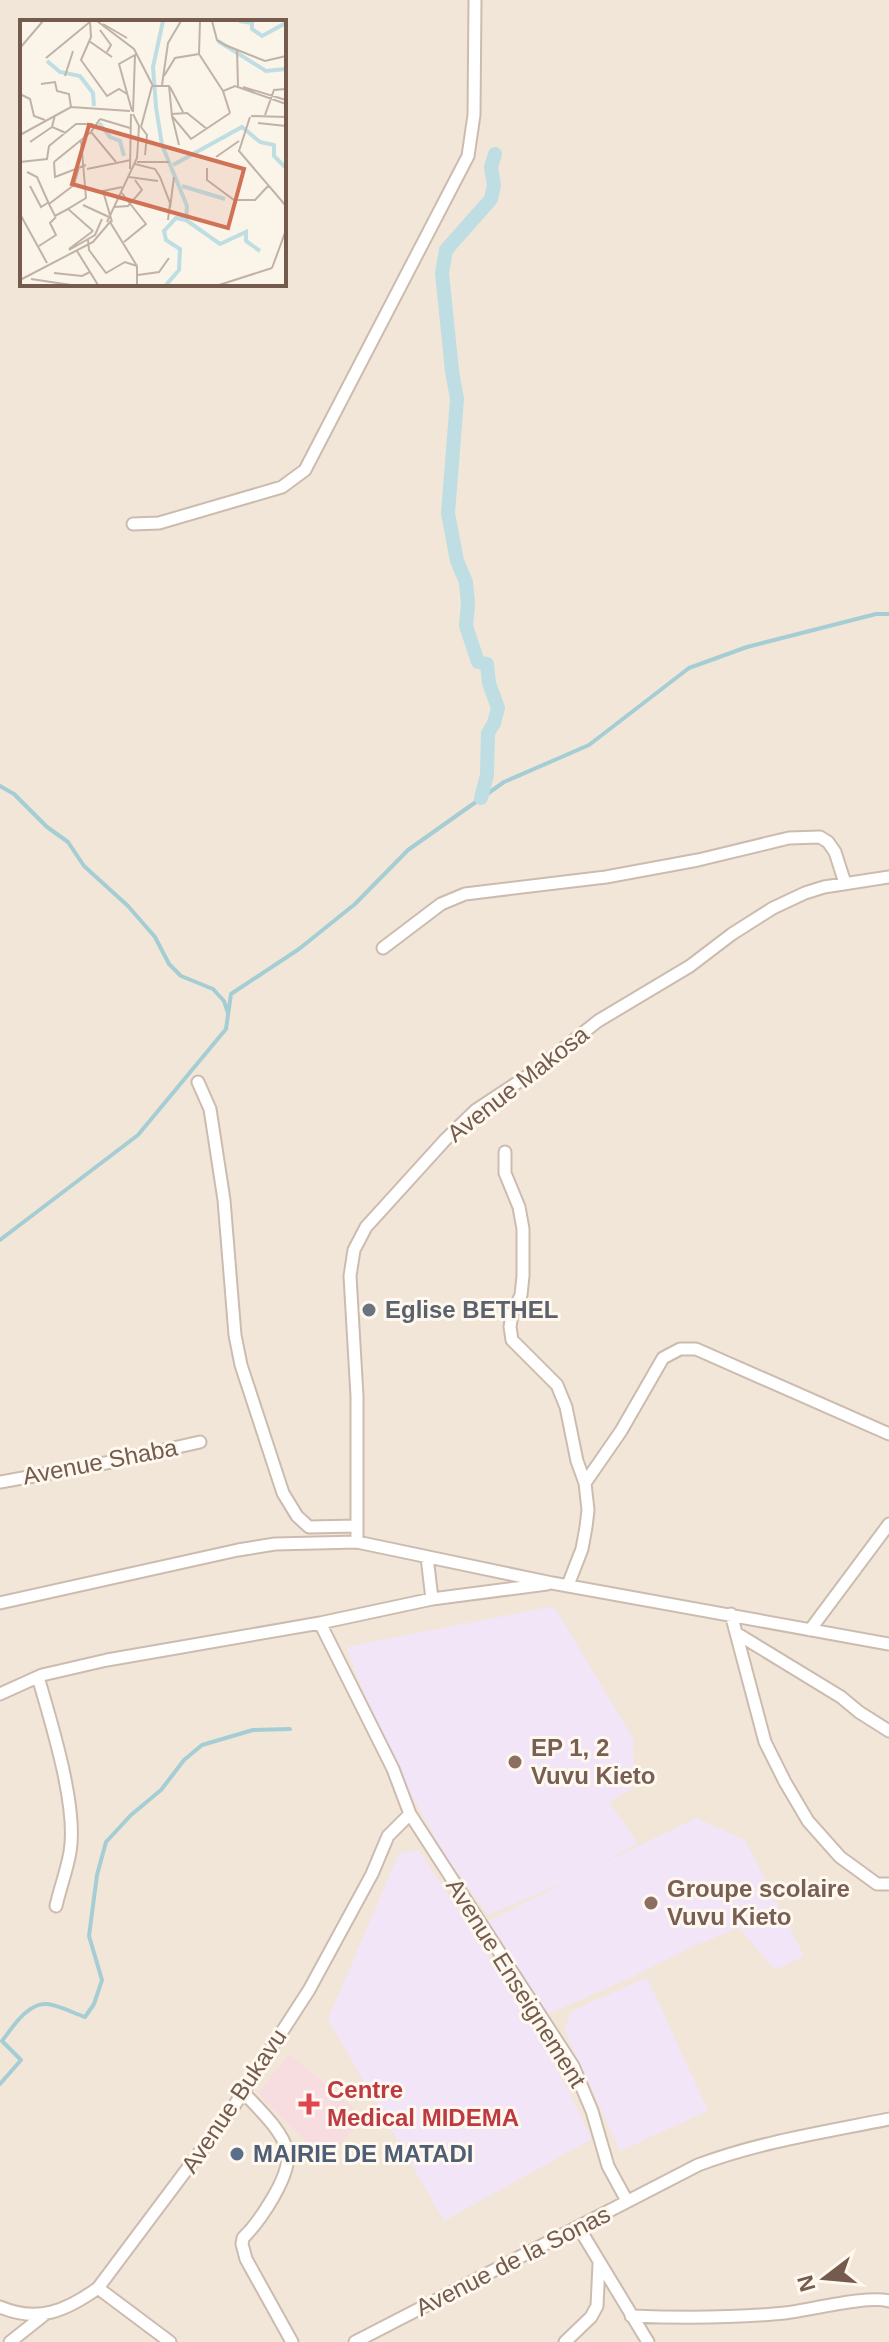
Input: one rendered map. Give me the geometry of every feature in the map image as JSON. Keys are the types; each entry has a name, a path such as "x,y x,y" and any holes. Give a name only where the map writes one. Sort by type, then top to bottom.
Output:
{"street":[{"path":"133,524 159,523 282,487 305,470 468,156 474,115 475,0"},
{"path":"383,948 441,904 465,894 606,877 698,860 789,838 820,837 828,842 835,852 845,883"},
{"name":"Avenue Makosa","path":"357,1542 357,1396 350,1276 354,1250 366,1227 434,1151 476,1110 535,1071 598,1021 690,966 773,908 805,893 889,877"},
{"path":"198,1082 210,1109 224,1200 235,1335 247,1387 283,1493 297,1516 309,1527 357,1526"},
{"path":"505,1152 505,1173 519,1207 523,1229 523,1276 521,1295 512,1314 512,1340 557,1385 566,1407 577,1461 585,1483 586,1527 582,1549 568,1585"},
{"path":"585,1483 621,1431 654,1370 663,1358 680,1349 696,1349 889,1434"},
{"name":"Avenue Shaba","path":"0,1482 200,1442"},
{"path":"810,1630 889,1524"},
{"path":"0,1603 238,1550 275,1544 357,1542 552,1583 889,1644"},
{"path":"427,1557 432,1599"},
{"path":"0,1694 38,1677 121,1657 320,1623 432,1599 552,1583"},
{"path":"731,1614 765,1742 785,1782 808,1821 840,1857 877,1884 889,1884"},
{"name":"Avenue Enseignement","path":"320,1623 393,1769 410,1814 573,2066 592,2111 608,2166 627,2201"},
{"path":"736,1633 841,1697 889,1731"},
{"path":"38,1677 71,1811 71,1851 56,1906"},
{"name":"Avenue Bukavu","path":"10,2342 44,2315 69,2306 98,2288 243,2092 309,1990 372,1874 388,1836 410,1814"},
{"path":"243,2092 271,2122 287,2148 282,2178 269,2206 243,2238 242,2244 246,2259 292,2342"},
{"name":"Avenue de la Sonas","path":"355,2342 698,2165 722,2156 889,2119"},
{"path":"579,2228 648,2342"},
{"path":"565,2342 591,2317 597,2306 599,2264"},
{"path":"98,2288 170,2342"},
{"path":"631,2316 747,2317 867,2300 889,2301"},
{"path":"0,2307 14,2313 44,2315"}],"shaded area":[{"path":"0,0 889,0 889,2342 0,2342"},
{"name":"EP 1, 2 Vuvu Kieto","path":"554,1606 633,1738 634,1787 609,1802 638,1843 603,1863 696,1818 745,1840 804,1956 775,1970 739,1928 546,2015 512,1966 488,1921 572,1879 488,1915 445,1855 412,1796 346,1647"},
{"path":"419,1850 521,2006 592,2139 444,2221 328,2019 399,1853"},
{"path":"647,1977 708,2111 620,2151 565,2031 570,2012"},
{"name":"Centre Medical MIDEMA","path":"289,2054 363,2116 326,2162 258,2093"}],"waterway":[{"path":"481,798 487,775 488,733 498,708 489,683 487,664 478,662 466,626 466,582 457,561 448,513 457,399 442,273 446,250 491,199 494,185 491,167 495,154"},
{"path":"0,1240 138,1135 226,1029 231,994 299,949 355,904 408,850 504,782 589,745 689,668 747,647 876,614 889,614"},
{"path":"0,786 14,794 47,827 68,842 84,866 128,906 155,937 169,964 181,976 213,989 224,1001 228,1013"},
{"path":"0,2084 21,2060 2,2041 27,2011 47,2004 85,2017 94,2004 102,1980 89,1936 97,1875 106,1842 131,1815 161,1790 184,1760 202,1745 253,1730 290,1729"}],"place":[{"name":"Eglise BETHEL","path":"369,1310"},
{"name":"EP 1, 2 Vuvu Kieto","path":"515,1762"},
{"name":"Groupe scolaire Vuvu Kieto","path":"651,1903"},
{"name":"Centre Medical MIDEMA","path":"309,2104"},
{"name":"MAIRIE DE MATADI","path":"237,2154"}]}
